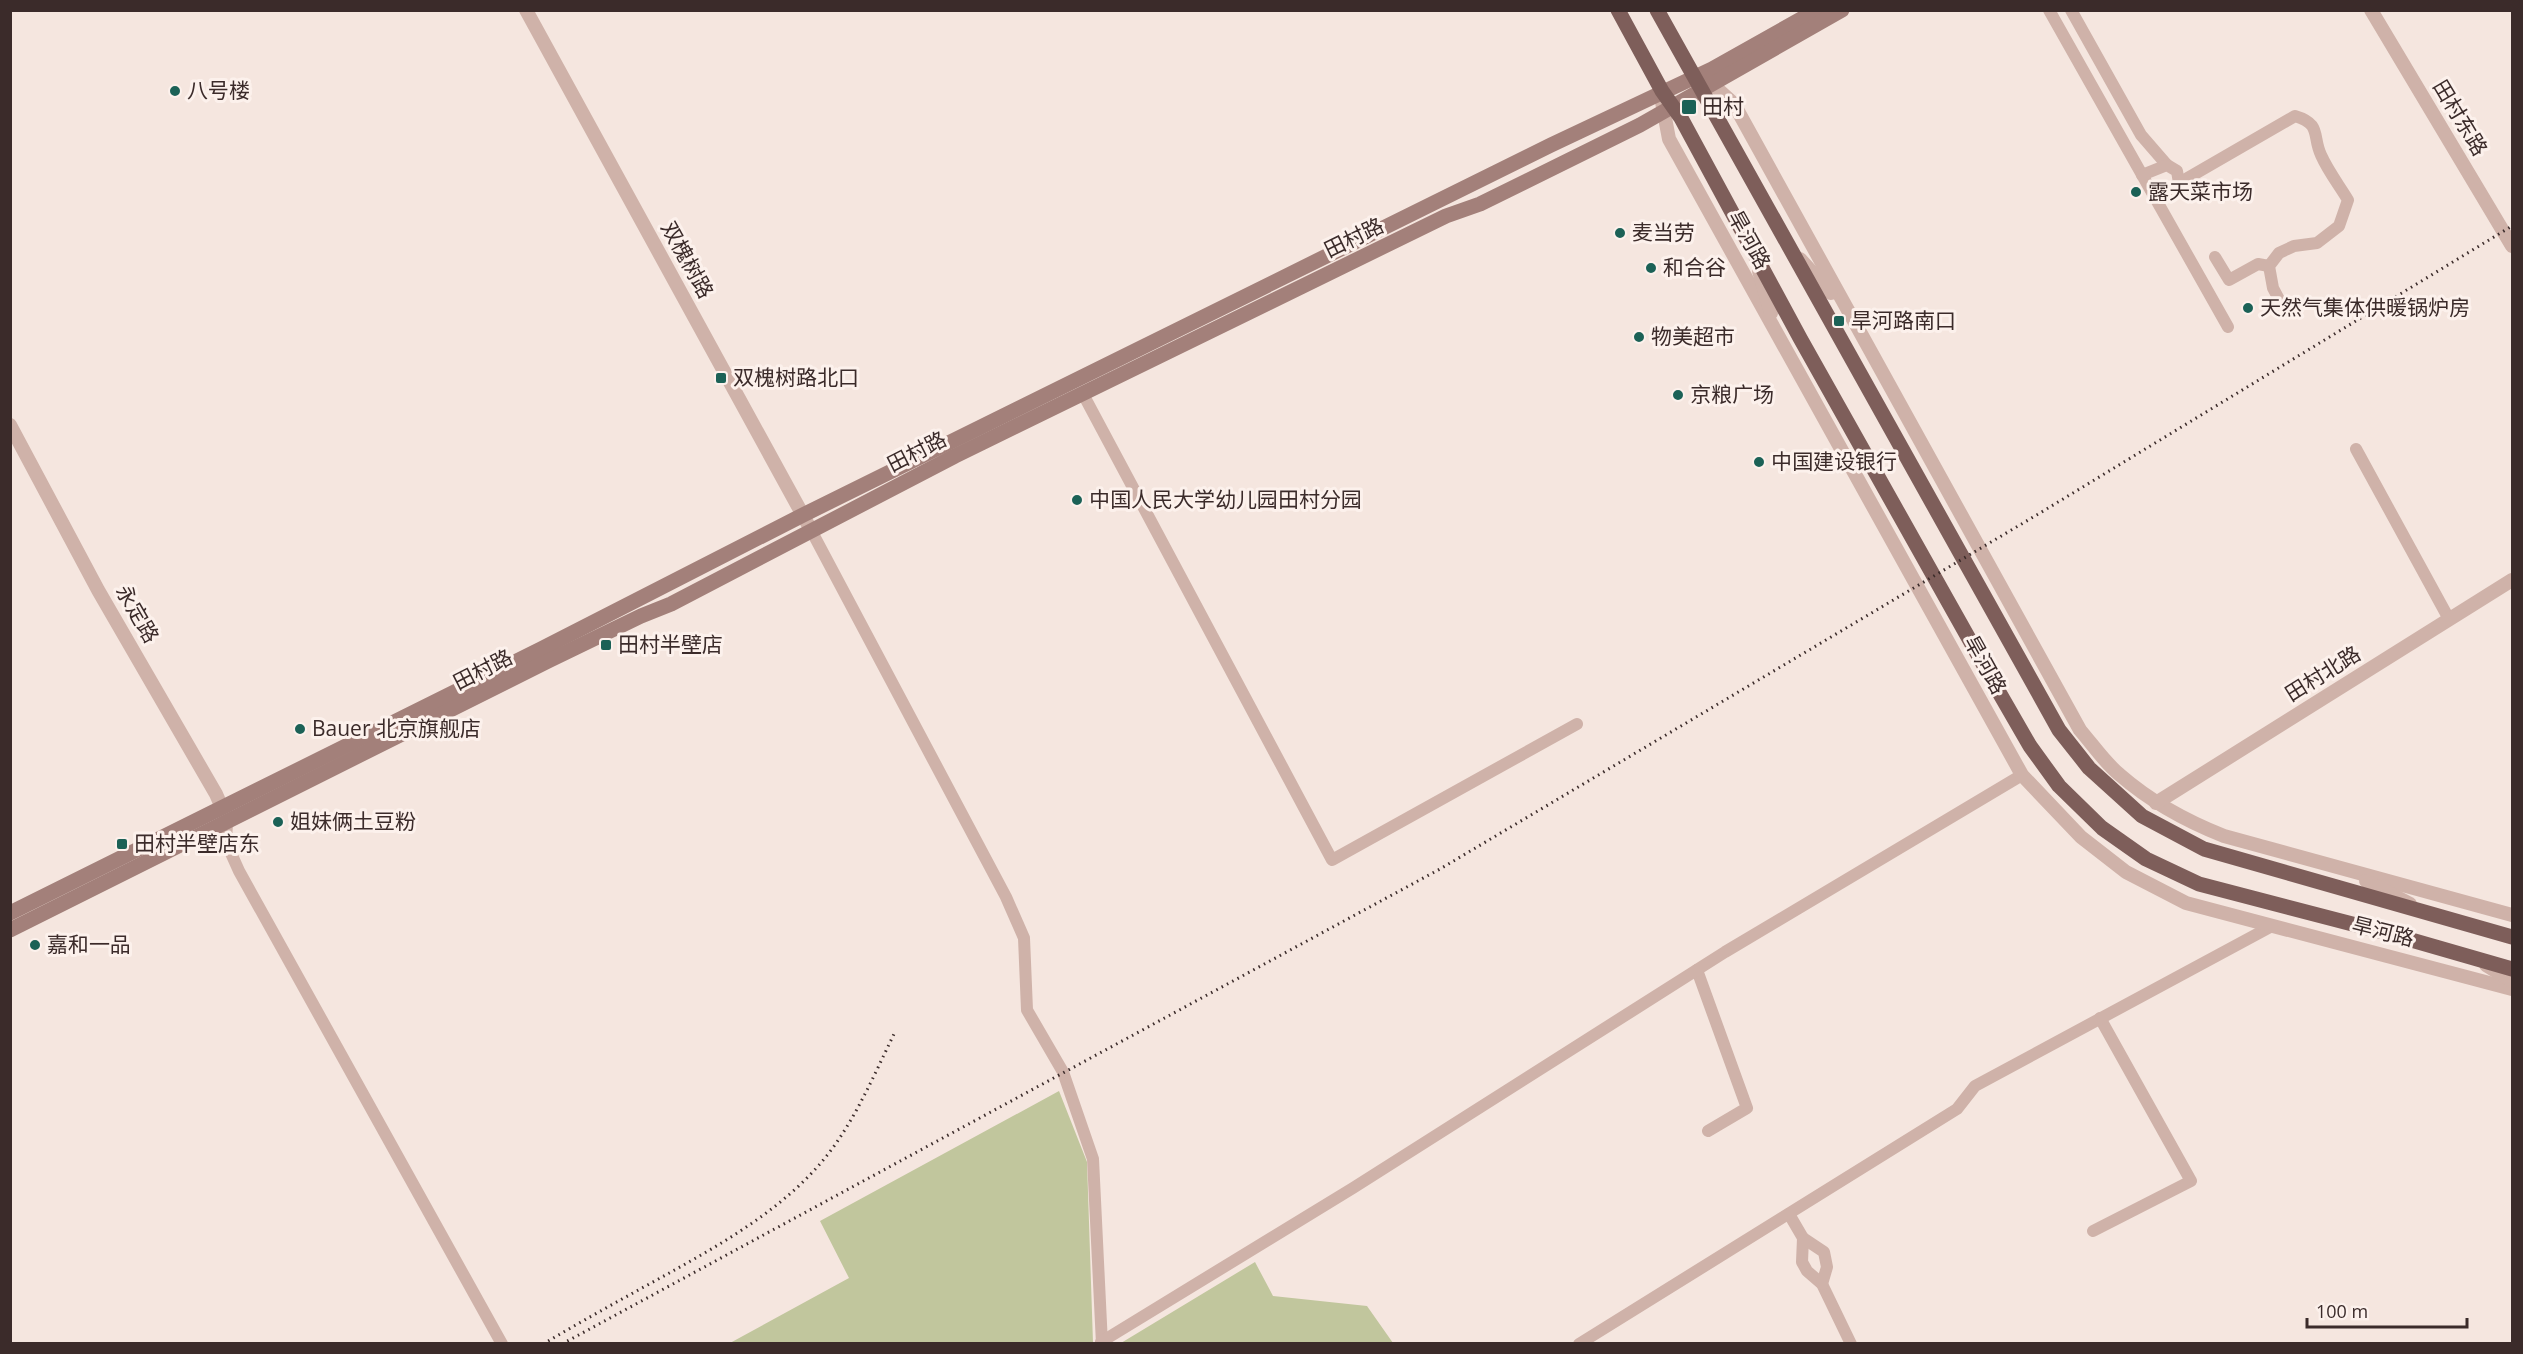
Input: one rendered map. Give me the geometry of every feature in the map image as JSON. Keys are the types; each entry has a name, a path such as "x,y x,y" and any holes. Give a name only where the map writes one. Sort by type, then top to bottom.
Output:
{"main road":[{"name":"旱河路","path":"1618,10 1662,91 1669,109 1754,251 1800,338 2018,725 2059,786 2102,828 2146,859 2199,884 2387,933 2512,969"},
{"name":"旱河路","path":"1658,10 1694,77 1707,88 1789,246 2059,730 2089,768 2142,816 2204,849 2512,937"},
{"name":"田村路","path":"10,913 541,649 803,515 1694,77 1818,10"},
{"name":"田村路","path":"10,930 548,661 671,604 812,530 1083,394 1446,216 1480,204 1669,109 1842,10"}],"street":[{"name":"双槐树路","path":"526,10 812,530"},
{"path":"2049,10 2228,327"},
{"path":"2072,10 2141,135 2167,165 2177,171 2179,183"},
{"name":"田村东路","path":"2372,10 2512,246"},
{"name":"旱河路","path":"1707,88 1734,104 2080,730 2119,774 2156,803 2190,822 2224,836 2512,915"},
{"name":"旱河路","path":"1669,109 1669,140 2022,775 2081,837 2126,872 2186,903 2512,989"},
{"path":"2155,198 2295,116 2307,120 2317,134 2320,153 2348,200 2338,226 2317,243 2294,246 2279,253 2269,266 2272,288 2282,305"},
{"path":"2142,175 2167,165"},
{"path":"1789,246 1847,310"},
{"path":"1754,251 1778,336"},
{"path":"2215,257 2229,280 2259,264 2269,266"},
{"path":"1083,394 1332,860 1577,724"},
{"name":"永定路","path":"10,425 98,590 223,806 227,823"},
{"path":"2356,449 2449,619"},
{"path":"812,530 1006,897 1024,938 1027,1010 1063,1072 1093,1159 1102,1342 1353,1188 1697,970 2022,775"},
{"name":"田村北路","path":"2156,803 2512,580"},
{"path":"227,823 226,842 239,871 502,1344"},
{"path":"2343,868 2425,912"},
{"path":"1578,1344 1957,1109 1975,1086 2272,926"},
{"path":"2476,960 2512,981"},
{"path":"1697,970 1747,1108 1708,1131"},
{"path":"2093,1231 2191,1182 2100,1018"},
{"path":"1789,1214 1803,1238 1824,1252 1827,1267 1822,1284"},
{"path":"1803,1238 1802,1262 1807,1271 1822,1284 1851,1344"}],"green space":[{"path":"1059,1091 1087,1162 1093,1343 730,1343 849,1278 820,1221"},
{"path":"1255,1262 1273,1296 1367,1306 1393,1343 1121,1343"}],"railway":[{"path":"562,1344 1440,869 2040,513 2512,226"},
{"path":"543,1344 711,1249 782,1201 822,1162 839,1139 862,1101 894,1034"}],"place":[{"name":"八号楼","path":"175,91"},
{"name":"田村","path":"1689,107"},
{"name":"露天菜市场","path":"2136,192"},
{"name":"麦当劳","path":"1620,233"},
{"name":"和合谷","path":"1651,268"},
{"name":"天然气集体供暖锅炉房","path":"2248,308"},
{"name":"旱河路南口","path":"1839,321"},
{"name":"物美超市","path":"1639,337"},
{"name":"双槐树路北口","path":"721,378"},
{"name":"京粮广场","path":"1678,395"},
{"name":"中国建设银行","path":"1759,462"},
{"name":"中国人民大学幼儿园田村分园","path":"1077,500"},
{"name":"田村半壁店","path":"606,645"},
{"name":"Bauer 北京旗舰店","path":"300,729"},
{"name":"姐妹俩土豆粉","path":"278,822"},
{"name":"田村半壁店东","path":"122,844"},
{"name":"嘉和一品","path":"35,945"}]}
